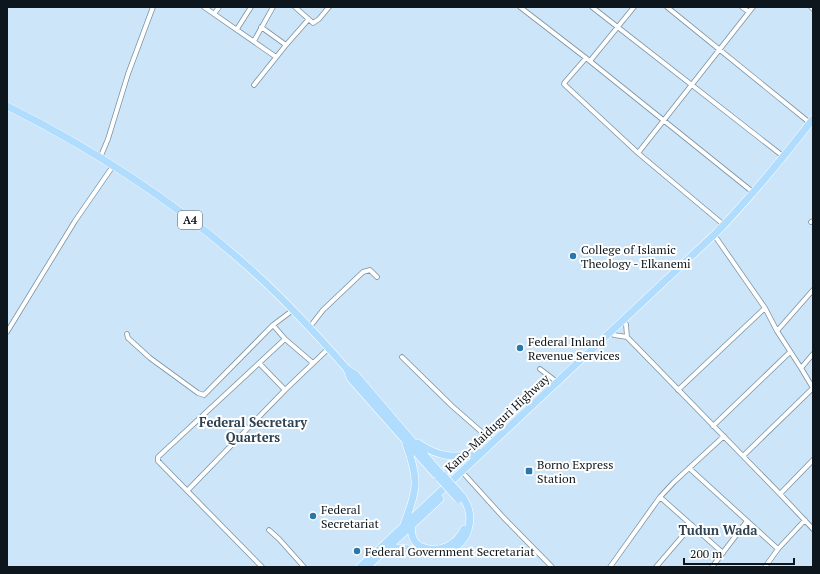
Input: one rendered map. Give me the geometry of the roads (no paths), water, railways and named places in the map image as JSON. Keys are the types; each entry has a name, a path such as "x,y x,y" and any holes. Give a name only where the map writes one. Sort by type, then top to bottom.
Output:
{"highway":[{"name":"A4","path":"7,106 52,130 113,166 166,202 208,234 256,275 293,310 329,348 347,369 350,378 406,438 469,510 470,522 466,536 457,546 448,552 436,554 404,548 385,551"},
{"name":"Kano-Maiduguri Highway","path":"360,567 724,225 754,193 812,122"},
{"name":"Kano-Maiduguri Highway","path":"367,567 717,239 766,185 812,122"},
{"path":"406,438 437,454 446,456 461,456 482,452"},
{"path":"403,526 415,495 416,482 406,438"},
{"name":"A4","path":"411,526 414,540 423,547 436,550 454,543 461,534 465,525 464,509 459,497"}],"street":[{"path":"100,158 108,139 128,74 153,7"},
{"path":"204,7 276,57"},
{"path":"214,14 219,7"},
{"path":"237,29 251,7"},
{"path":"254,41 273,7"},
{"path":"295,7 313,23 316,22 329,7"},
{"path":"520,7 754,193"},
{"path":"592,7 784,157"},
{"path":"634,7 618,28 564,84 638,153 724,225"},
{"path":"667,7 812,122"},
{"path":"742,7 749,12"},
{"path":"638,153 753,7"},
{"path":"254,85 308,20"},
{"path":"261,27 286,45"},
{"path":"7,332 75,221 113,166"},
{"path":"717,239 765,308 777,331 802,368 813,388 743,456"},
{"path":"309,328 323,310 363,272 370,270 377,277"},
{"path":"777,331 813,290"},
{"path":"678,390 765,308"},
{"path":"127,334 128,338 150,358 198,393 204,395 273,325 293,310"},
{"path":"626,324 627,337"},
{"path":"273,325 285,339 313,363"},
{"path":"614,335 627,337 813,529"},
{"path":"262,567 158,461 158,457 285,339"},
{"path":"188,490 285,390 329,348"},
{"path":"713,426 790,352"},
{"path":"802,368 813,354"},
{"path":"402,357 452,406 493,442"},
{"path":"259,363 285,390"},
{"path":"540,369 556,382"},
{"path":"610,567 660,497 724,436"},
{"path":"780,494 813,460"},
{"path":"689,468 778,548"},
{"path":"465,475 503,517 552,567"},
{"path":"660,497 723,553"},
{"path":"765,567 778,548 804,520"},
{"path":"712,567 747,521"},
{"path":"656,567 692,525"},
{"path":"269,530 304,567"}],"place":[{"name":"College of Islamic Theology - Elkanemi","path":"573,256"},
{"name":"Federal Inland Revenue Services","path":"520,348"},
{"name":"Borno Express Station","path":"529,471"},
{"name":"Federal Secretariat","path":"313,516"},
{"name":"Federal Government Secretariat","path":"357,551"}],"district":[{"name":"Federal Secretary Quarters","path":"253,430"},
{"name":"Tudun Wada","path":"718,530"}]}
